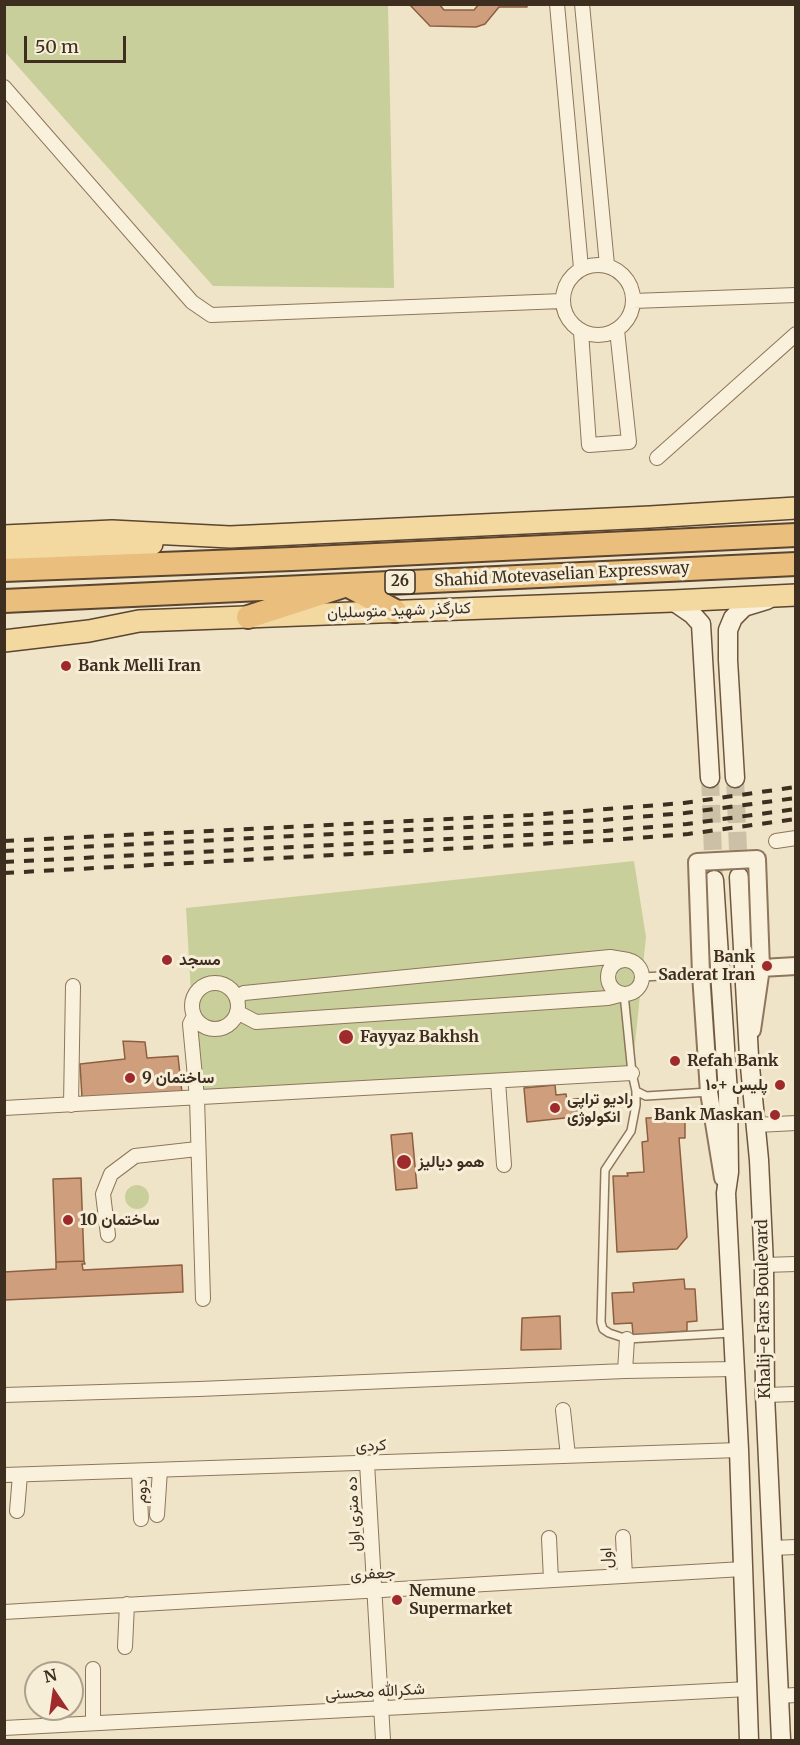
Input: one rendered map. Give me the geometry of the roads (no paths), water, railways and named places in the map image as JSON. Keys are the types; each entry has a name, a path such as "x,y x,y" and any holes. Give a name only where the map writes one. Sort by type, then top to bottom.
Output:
{"highway":[{"name":"Shahid Motevaselian Expressway","path":"4,570 795,535"},
{"name":"Shahid Motevaselian Expressway","path":"4,601 795,564"},
{"path":"248,617 347,585 395,611"}],"main road":[{"path":"4,553 105,548 230,537 795,508"},
{"path":"4,536 112,531 230,537"},
{"path":"735,778 728,630 733,618 744,607 789,595"},
{"name":"کنارگذر شهید متوسلیان","path":"4,641 89,631 139,621 789,595"},
{"path":"672,601 692,614 701,624 710,778"},
{"path":"4,628 139,621"},
{"name":"Khalij-e Fars Boulevard","path":"739,877 749,1056 757,1125 764,1266 765,1395 771,1548 787,1695 781,1740"},
{"name":"Khalij-e Fars Boulevard","path":"714,880 728,1093 729,1172 726,1193 739,1450 749,1740"}],"street":[{"path":"557,4 581,268"},
{"path":"582,4 607,265"},
{"path":"4,87 192,302 211,315 562,301"},
{"path":"589,265 607,265 618,270 632,289 631,312 626,322 617,330 605,335 582,332 567,319 563,310 562,301 567,282 581,268 589,265"},
{"path":"633,301 795,296"},
{"path":"582,332 589,445 629,442 617,330"},
{"path":"657,458 795,334"},
{"path":"776,841 795,838"},
{"path":"726,1193 709,1092 701,974 697,862 758,858 761,968 749,1056"},
{"path":"237,997 244,993 610,957 628,960 638,966 642,977 639,988 634,992 596,999 256,1022 237,1012"},
{"path":"624,994 613,989 608,975 613,965 622,960 628,960"},
{"path":"761,968 795,966"},
{"path":"219,983 232,990 237,997 237,1012 234,1020 221,1029 206,1028 194,1016 192,1003 194,996 204,985 219,983"},
{"path":"71,1104 73,986"},
{"path":"194,1016 190,1024 196,1098 202,1299"},
{"path":"4,1108 632,1073"},
{"path":"498,1081 504,1165"},
{"path":"757,1125 795,1123"},
{"path":"108,1235 103,1194 111,1174 135,1156 197,1149"},
{"path":"764,1266 795,1264"},
{"path":"625,1371 627,1339"},
{"path":"4,1395 625,1371 734,1369"},
{"path":"765,1395 795,1394"},
{"path":"563,1410 568,1456"},
{"name":"کردی","path":"4,1475 739,1450"},
{"name":"ده متری اول","path":"367,1463 383,1740"},
{"name":"دوم","path":"157,1515 160,1470"},
{"path":"139,1471 141,1519"},
{"path":"17,1511 20,1475"},
{"name":"اول","path":"623,1537 625,1576"},
{"path":"549,1538 551,1580"},
{"path":"771,1548 795,1547"},
{"name":"جعفری","path":"4,1612 743,1569"},
{"path":"125,1647 127,1604"},
{"path":"93,1669 93,1723"},
{"name":"شکرالله محسنی","path":"4,1728 748,1689"}],"lane":[{"path":"642,977 701,974"},
{"path":"624,994 636,1105 631,1131 605,1170 601,1322 603,1329 627,1339 733,1333"},
{"path":"636,1090 646,1096 709,1092"}],"tunnel":[{"path":"710,778 714,880"},
{"path":"735,778 739,875"}],"railway":[{"path":"4,841 531,815 684,803 796,787"},
{"path":"4,851 602,820 685,813 796,798"},
{"path":"4,862 605,831 687,824 796,809"},
{"path":"4,873 610,840 688,834 796,819"}],"place":[{"name":"Bank Melli Iran","path":"66,666"},
{"name":"مسجد","path":"167,960"},
{"name":"Bank Saderat Iran","path":"767,966"},
{"name":"Fayyaz Bakhsh","path":"346,1037"},
{"name":"Refah Bank","path":"675,1061"},
{"name":"ساختمان 9","path":"130,1078"},
{"name":"پلیس +۱۰","path":"780,1085"},
{"name":"رادیو تراپی انکولوژی","path":"555,1108"},
{"name":"Bank Maskan","path":"775,1115"},
{"name":"همو دیالیز","path":"404,1162"},
{"name":"ساختمان 10","path":"68,1220"},
{"name":"Nemune Supermarket","path":"397,1600"}]}
